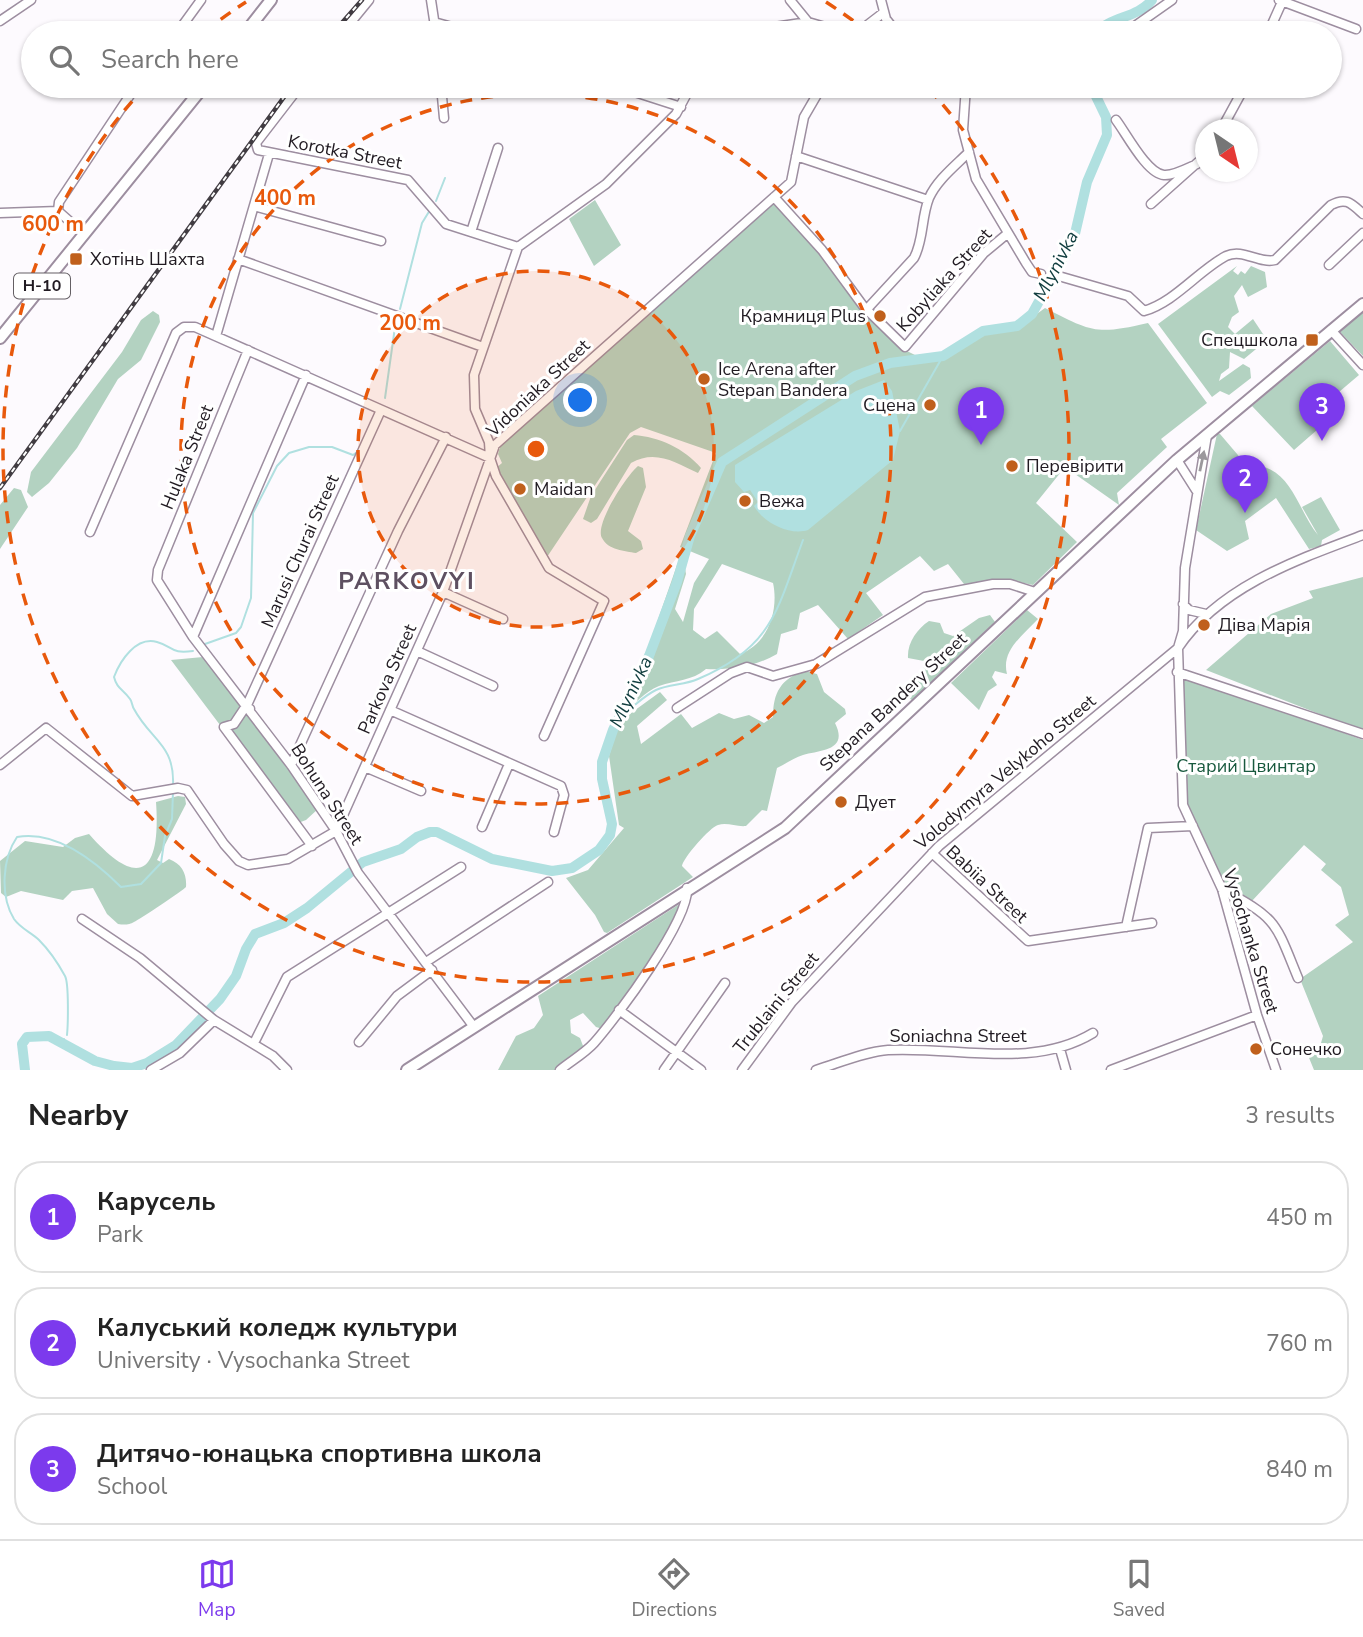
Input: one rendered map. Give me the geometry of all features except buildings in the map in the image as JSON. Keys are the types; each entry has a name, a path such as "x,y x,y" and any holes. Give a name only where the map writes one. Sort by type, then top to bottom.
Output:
{"main road":[{"path":"254,21 271,0"},
{"name":"Н-10","path":"0,338 194,98"},
{"name":"Stepana Bandery Street","path":"407,1070 687,888 785,828 1177,460 1363,304"}],"street":[{"path":"0,20 32,0"},
{"path":"186,21 201,0"},
{"path":"352,21 369,0"},
{"path":"430,0 434,21"},
{"path":"790,0 807,21"},
{"path":"881,0 883,13 889,21"},
{"path":"1142,21 1171,0"},
{"path":"1272,21 1280,1 1334,21"},
{"path":"873,21 883,13"},
{"path":"1342,24 1356,29"},
{"path":"58,211 59,202 66,189 128,98"},
{"path":"216,336 269,154 258,150 256,143 291,98"},
{"path":"442,98 444,118"},
{"path":"653,98 681,107"},
{"path":"544,736 604,601 549,568 496,476 490,458 489,442 475,410 474,375 518,247 606,184 649,144 681,107 685,98"},
{"name":"Vidoniaka Street","path":"90,532 176,333 184,327 195,327 490,458 495,445 508,433 791,182 804,117 815,98"},
{"path":"965,98 962,130 976,179 1032,272 1041,274"},
{"path":"1227,119 1238,98"},
{"path":"1116,120 1143,159 1159,174 1166,176 1195,165"},
{"path":"471,233 498,148"},
{"path":"774,197 822,250 867,309 914,258 919,248 928,200 944,177 969,152"},
{"name":"Korotka Street","path":"269,154 408,180 446,225 518,247"},
{"path":"796,156 928,200"},
{"path":"1151,204 1195,166"},
{"path":"1062,277 1128,296 1144,311 1159,305 1232,254 1275,260 1331,205 1341,200 1349,201 1363,214"},
{"path":"254,206 381,241"},
{"path":"0,213 58,211 84,234"},
{"path":"1329,265 1363,233"},
{"name":"Kobyliaka Street","path":"867,309 905,348 984,253 1007,234"},
{"path":"238,259 483,347"},
{"path":"1331,330 1363,365"},
{"name":"Hulaka Street","path":"157,576 248,350"},
{"path":"193,637 306,375"},
{"name":"Marusi Churai Street","path":"249,707 381,410"},
{"name":"Vysochanka Street","path":"1208,432 1196,490 1185,568 1183,631 1178,648 1183,805 1222,889 1257,1015 1276,1070"},
{"path":"291,765 398,531 446,437"},
{"name":"Parkova Street","path":"336,831 443,592 490,458"},
{"path":"1177,460 1196,490"},
{"name":"Volodymyra Velykoho Street","path":"835,955 932,853 1178,648 1206,614 1275,571 1363,535"},
{"name":"Bohuna Street","path":"157,576 193,637 249,707 336,831 358,873 474,1027"},
{"path":"677,708 731,673 747,667 773,677 816,664 925,597 993,584 1010,584 1035,592"},
{"path":"443,592 503,619"},
{"path":"1183,604 1189,610 1206,614"},
{"path":"417,651 493,686"},
{"path":"1177,672 1363,734"},
{"path":"249,707 240,713 234,724 224,727 312,846"},
{"path":"390,710 561,786 564,795 554,832"},
{"path":"0,765 46,728 132,796 178,788 191,793 224,844 243,864 288,859 336,831"},
{"path":"482,827 509,764"},
{"path":"365,767 421,791"},
{"path":"1152,923 1126,927 1148,828 1193,826"},
{"name":"Babiia Street","path":"932,853 1028,941 1126,927"},
{"path":"254,1043 287,977 461,867"},
{"path":"426,962 548,882"},
{"path":"560,1070 592,1045 619,1010 680,920 688,899 687,888"},
{"path":"1222,889 1265,914 1278,928 1298,978"},
{"path":"82,919 140,958 212,1019 254,1043 287,1070"},
{"name":"Trublaini Street","path":"742,1070 792,1002 835,955"},
{"path":"359,1042 397,996 432,970"},
{"path":"664,1070 725,984"},
{"path":"619,1010 701,1070"},
{"path":"1111,1070 1257,1015"},
{"path":"151,1070 180,1053 212,1019"},
{"name":"Soniachna Street","path":"816,1070 886,1050 1033,1053 1060,1049 1093,1033"},
{"path":"1060,1049 1066,1070"}],"green space":[{"path":"595,200 621,245 594,266 569,219"},
{"path":"774,201 905,350 917,356 951,355 983,334 1016,329 1045,308 1095,329 1117,329 1148,323 1207,403 1161,439 1167,447 1117,493 1119,505 1065,467 1036,503 1077,542 1033,585 1011,580 964,584 948,564 934,571 920,556 866,593 883,615 848,639 818,605 800,613 797,629 781,634 777,654 743,667 706,669 689,678 659,686 623,712 650,662 646,654 677,565 685,568 686,574 675,609 683,622 694,583 709,559 680,547 716,453 641,427 630,433 547,557 496,468 502,463 498,454 500,447","holes":["722,564 773,583 773,615 764,634 750,649 740,654 717,631 705,639 693,630 694,609"]},
{"path":"1237,266 1233,271 1238,275 1241,271 1245,274 1251,266 1265,272 1267,287 1248,297 1242,285 1234,296 1239,312 1232,317 1228,327 1235,334 1253,319 1267,340 1244,359 1230,352 1229,368 1221,374 1219,381 1243,364 1250,368 1251,378 1229,395 1220,391 1212,397 1158,324"},
{"path":"153,311 159,315 160,322 141,360 118,379 77,448 49,483 32,497 27,492 31,472 122,352 141,320"},
{"path":"1363,312 1363,356 1340,332"},
{"path":"1330,341 1359,375 1326,403 1333,416 1294,450 1252,406"},
{"path":"1217,434 1220,434 1255,475 1260,466 1280,476 1318,535 1302,507 1321,497 1340,530 1322,540 1321,546 1309,549 1276,498 1245,521 1249,539 1227,551 1196,530"},
{"path":"634,435 653,438 670,445 701,468 698,473 657,457 640,459 631,463 597,519 591,523 583,519 591,496 627,440"},
{"path":"638,466 643,468 646,487 628,531 641,541 643,549 636,553 608,545 601,532 613,500"},
{"path":"14,488 21,490 28,507 0,549 0,505"},
{"path":"1363,577 1363,731 1206,670 1271,614 1313,598 1309,591"},
{"path":"1027,610 1038,619 1010,651 1007,674 995,671 992,677 997,685 988,691 979,710 951,683"},
{"path":"990,615 995,622 912,700 901,693 926,665 924,661 908,658 911,642 925,624 929,621 940,623 944,633 953,636 979,618"},
{"path":"203,657 318,809 306,820 298,823 230,731 220,725 171,660"},
{"path":"805,671 817,674 824,692 845,709 846,714 835,723 838,732 836,744 831,748 800,756 777,768 767,811 762,810 746,826 725,824 714,827 697,843 682,866 693,877 607,933 604,932 595,915 566,878 588,870 624,828 619,825 609,756 620,721 660,692 667,700 637,726 641,744 681,714 692,728 719,713 734,719 749,715 764,723 773,717 777,694 784,682"},
{"name":"Старий Цвинтар","path":"1177,672 1363,740 1363,1070 1314,1070 1305,1048 1321,1043 1323,1036 1300,979 1353,942 1335,925 1349,915 1341,887 1321,870 1326,864 1304,845 1251,902 1222,889 1183,805"},
{"path":"178,796 185,797 186,804 157,860 163,863 169,859 177,864 186,878 186,887 134,922 118,924 107,914 93,888 72,891 63,900 21,891 6,897 1,893 0,861 25,841 63,847 75,838 89,834 122,863 134,868 144,866 155,845 156,802"},
{"path":"678,905 683,911 603,1029 596,1027 583,1013 570,1020 571,1033 580,1038 585,1051 570,1056 556,1070 498,1070 516,1036 534,1028 543,1015 538,996"}],"water":[{"path":"884,380 892,391 900,431 893,460 808,530 785,529 758,512 754,506 758,502 750,490 744,492 735,482 735,465 856,391"}],"waterway":[{"name":"Mlynivka","path":"1114,21 1139,10 1152,0"},
{"name":"Mlynivka","path":"25,1070 22,1044 27,1037 49,1036 95,1061 114,1066 132,1068 147,1063 176,1045 220,999 236,976 255,934 284,923 307,908 363,862 401,849 417,837 430,832 437,832 492,859 552,871 572,868 599,850 610,835 612,824 602,779 602,762 613,730 649,656 677,582 690,536 722,462 855,376 890,363 943,356 983,331 1017,326 1032,314 1074,238 1087,182 1107,135 1106,117 1097,98"},
{"path":"436,201 445,178"},
{"path":"400,309 422,223 430,210"},
{"path":"385,398 396,320"},
{"path":"900,431 943,356"},
{"path":"205,644 236,633 241,627 251,598 253,513 277,466 289,453 309,447 332,447 353,455 360,450"},
{"path":"617,718 656,690 693,681 723,667 742,654 769,624 803,540"},
{"path":"173,786 173,772 166,752 141,720 131,700 114,677 125,657 142,643 157,642 176,651 193,651"},
{"path":"67,1035 68,995 65,976 36,937 14,919 6,900 6,867 12,846 17,837 46,838 87,858 121,887 141,884 161,863 165,836 172,819 173,792"},
{"name":"Mlynivka","path":"61,1044 64,1039"},
{"name":"Mlynivka","path":"106,1064 111,1070"}],"railway":[{"path":"344,21 362,0"},
{"path":"0,488 283,98"}],"place":[{"name":"Хотінь Шахта","path":"76,259"},
{"name":"Крамниця Plus","path":"880,316"},
{"name":"Спецшкола","path":"1312,340"},
{"name":"Ice Arena after Stepan Bandera","path":"704,379"},
{"name":"Сцена","path":"930,405"},
{"name":"Дитячо-юнацька спортивна школа","path":"1322,441"},
{"name":"Карусель","path":"981,445"},
{"name":"Перевірити","path":"1012,466"},
{"name":"Maidan","path":"520,489"},
{"name":"Вежа","path":"745,501"},
{"name":"Калуський коледж культури","path":"1245,513"},
{"name":"Діва Марія","path":"1204,625"},
{"name":"Дует","path":"841,802"},
{"name":"Сонечко","path":"1256,1049"}],"district":[{"name":"PARKOVYI","path":"407,581"}]}
